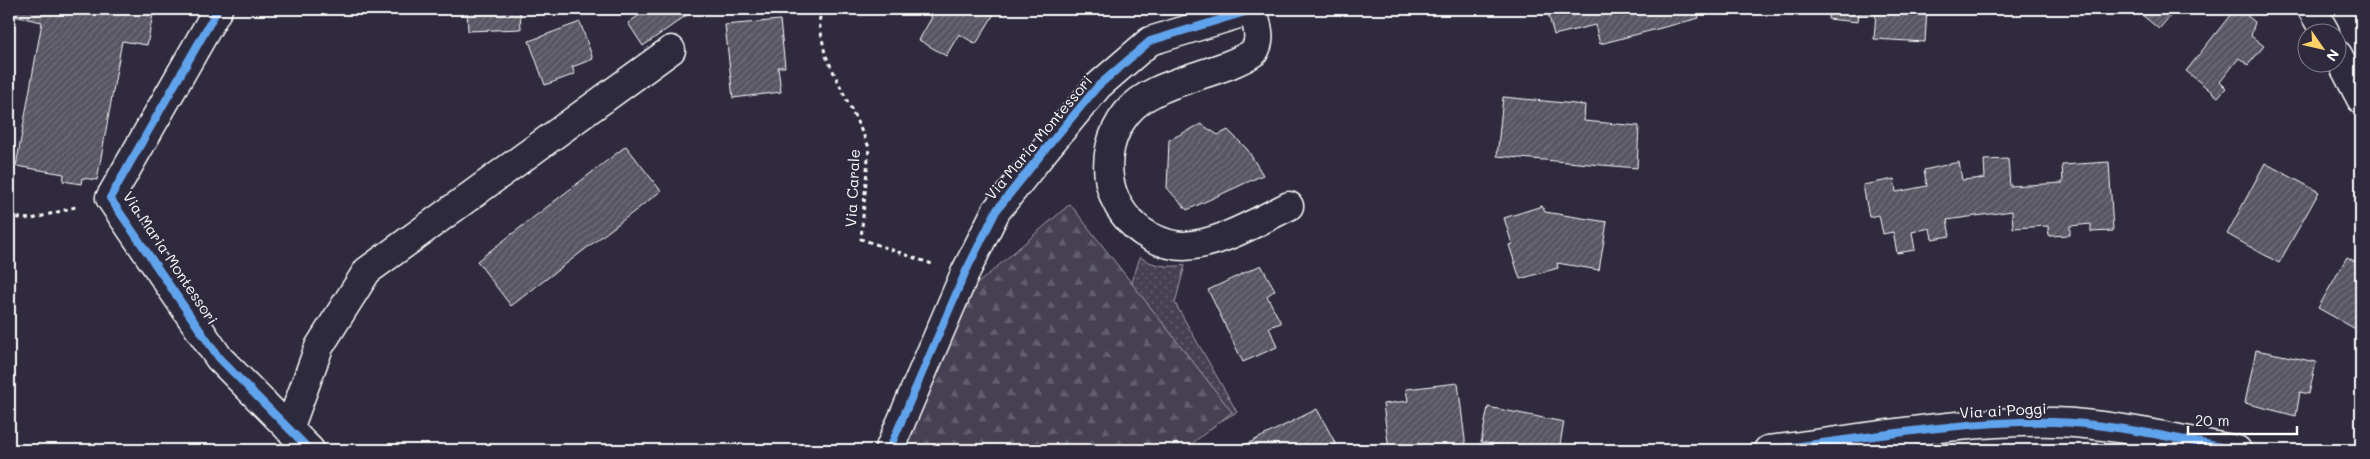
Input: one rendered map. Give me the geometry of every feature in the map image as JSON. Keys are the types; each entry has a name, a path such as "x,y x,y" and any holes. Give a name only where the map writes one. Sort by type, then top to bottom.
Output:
{"street":[{"name":"Via Maria Montessori","path":"218,9 110,198 219,358 310,450"},
{"name":"Via Maria Montessori","path":"889,450 965,273 996,211 1098,86 1150,41 1254,9"},
{"path":"1254,9 1259,40 1254,52 1142,99 1126,113 1114,134 1108,156 1108,180 1114,200 1126,217 1142,232 1160,242 1181,246 1202,244 1223,238 1289,206"},
{"path":"2312,9 2319,22"},
{"path":"289,429 319,347 367,271 671,50"},
{"path":"2347,72 2361,99"},
{"name":"Via ai Poggi","path":"1768,450 1971,425 2055,422 2127,430 2237,450"}],"path":[{"path":"9,217 32,219 110,198"}],"green space":[{"path":"1070,204 1232,412 1184,450 902,450 969,291"},
{"path":"1140,257 1162,266 1185,265 1175,303 1237,412 1183,442 1073,450 1111,349"}],"building":[{"path":"9,9 154,9 147,45 122,41 97,180 82,178 81,184 63,181 64,174 16,166 42,22 9,15"},
{"path":"467,9 520,9 521,29 468,31"},
{"path":"648,9 694,10 643,46 628,23"},
{"path":"933,9 997,9 976,44 959,34 946,56 919,40 932,17 929,15"},
{"path":"1547,9 1697,9 1699,18 1600,44 1595,25 1554,35"},
{"path":"1829,9 1927,9 1925,42 1874,39 1876,13 1859,13 1858,22 1828,19"},
{"path":"2135,9 2176,9 2159,29"},
{"path":"2235,9 2239,9 2255,22 2251,36 2264,46 2248,65 2239,58 2220,82 2226,88 2218,97 2186,71"},
{"path":"780,20 785,67 778,67 781,92 733,98 725,25"},
{"path":"580,22 593,59 572,67 575,74 545,85 529,41"},
{"path":"1503,97 1585,105 1584,121 1639,126 1637,168 1497,156"},
{"path":"1201,124 1218,135 1228,130 1247,149 1263,175 1187,210 1167,188 1169,140"},
{"path":"626,146 661,191 511,306 477,261"},
{"path":"2008,159 2010,186 2063,183 2062,165 2109,162 2113,231 2091,232 2091,224 2070,226 2070,235 2049,236 2048,226 2013,228 2012,211 1947,220 1950,236 1932,239 1930,228 1912,232 1915,250 1897,253 1893,232 1883,234 1879,215 1869,217 1863,185 1894,179 1896,192 1927,186 1924,170 1959,162 1962,180 1985,178 1984,160"},
{"path":"2265,163 2319,192 2279,263 2227,234"},
{"path":"1542,206 1545,212 1607,222 1599,270 1557,263 1558,268 1520,279 1509,245 1512,244 1504,218"},
{"path":"2347,257 2361,265 2361,332 2318,308"},
{"path":"1261,265 1275,290 1267,296 1281,323 1269,327 1277,347 1243,362 1208,290"},
{"path":"2256,350 2316,362 2309,394 2300,392 2296,416 2245,403"},
{"path":"1458,383 1466,448 1417,450 1416,447 1389,450 1383,404 1408,401 1406,389"},
{"path":"1488,407 1564,422 1559,450 1523,450 1481,442"},
{"path":"1317,409 1339,450 1235,450"}],"cycle path":[{"path":"218,9 110,198 219,358 310,450"},
{"path":"889,450 965,273 996,211 1044,151 1098,86 1150,41 1255,9"},
{"path":"1768,450 1911,431 2018,422 2077,423 2123,429 2237,450"}]}
